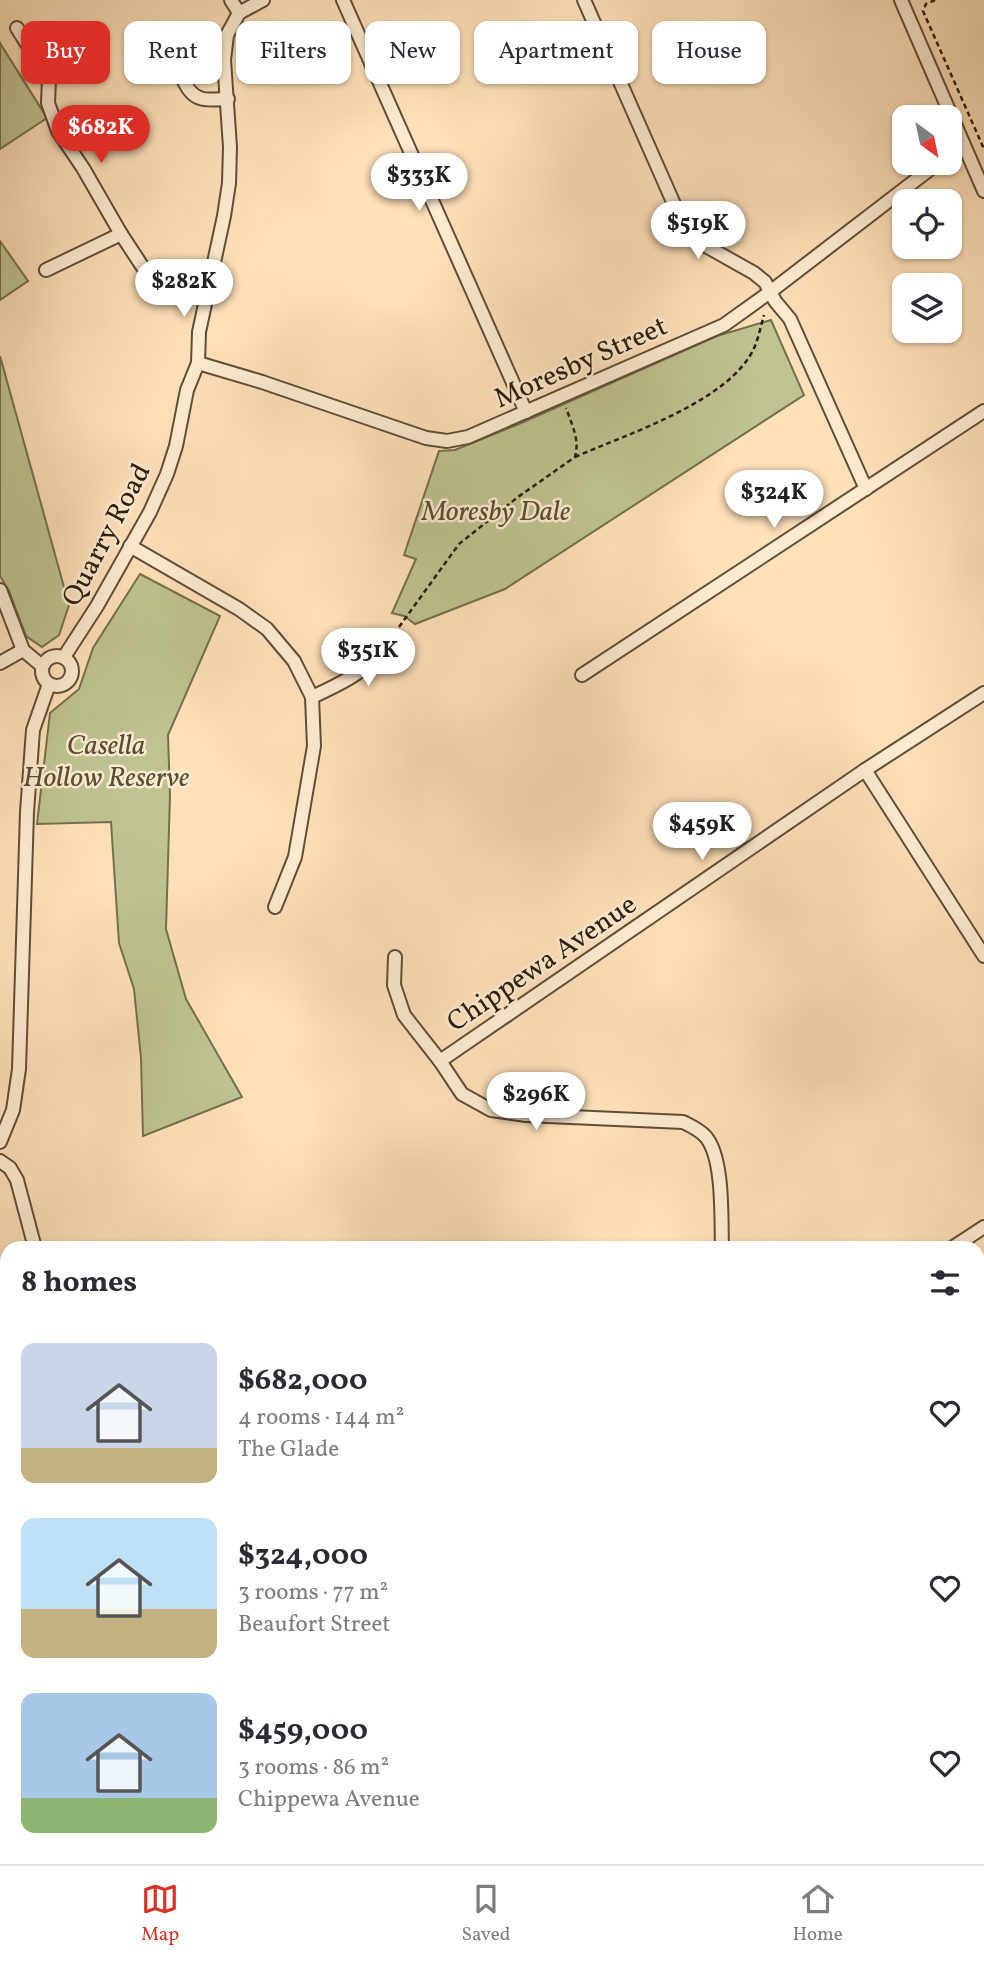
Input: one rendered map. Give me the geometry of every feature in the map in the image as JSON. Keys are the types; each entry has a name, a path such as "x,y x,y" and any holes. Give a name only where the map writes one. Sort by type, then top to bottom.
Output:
{"street":[{"path":"231,0 239,13 263,0"},
{"path":"343,0 526,412"},
{"path":"584,0 685,229 690,237 765,282 790,319 866,489"},
{"path":"901,0 984,191"},
{"name":"Quarry Road","path":"64,657 97,606 150,512 176,446 187,390 198,363 198,332 229,183 230,147 224,60 227,35 239,13"},
{"path":"17,28 49,79 47,103 58,131 146,272 208,289"},
{"path":"186,84 199,98 228,99"},
{"name":"Moresby Street","path":"198,363 425,438 447,441 468,437 724,325 922,175"},
{"path":"46,270 121,234"},
{"path":"582,675 984,411"},
{"path":"130,546 239,609 267,629 294,661 312,697 314,746 295,857 275,907"},
{"path":"0,590 23,650 42,666"},
{"path":"312,697 358,674 391,638"},
{"path":"0,663 23,650"},
{"path":"49,657 64,657 72,668 71,678 63,685 49,684 42,676 42,666 49,657"},
{"path":"0,1142 13,1110 19,1069 27,812 33,730 49,684"},
{"name":"Chippewa Avenue","path":"440,1061 866,770 984,693"},
{"path":"866,770 984,956"},
{"path":"395,957 394,985 404,1015 440,1061 461,1094 491,1110 526,1115 683,1122 696,1128 706,1137 713,1149 718,1166 722,1241"},
{"path":"0,1161 10,1168 17,1180 33,1241"},
{"path":"963,1241 984,1227"}],"path":[{"path":"935,0 926,4 923,11 984,149"},
{"path":"391,638 459,544 518,497 575,457 697,403 738,371 755,347 770,292"},
{"path":"562,395 575,435 575,457"}],"green space":[{"path":"0,43 21,77 21,84 26,84 47,118 0,149"},
{"path":"0,241 28,281 0,300"},
{"name":"Moresby Dale","path":"771,320 804,395 505,589 415,624 404,616 392,613 416,559 404,555 439,451 455,450 717,336"},
{"path":"0,356 69,605 59,635 42,647 26,636 9,591 0,576"},
{"name":"Casella Hollow Reserve","path":"140,574 220,616 168,735 170,795 166,929 186,999 242,1097 143,1136 141,1058 134,989 119,943 111,822 37,824 50,713 79,689 93,648"}]}
